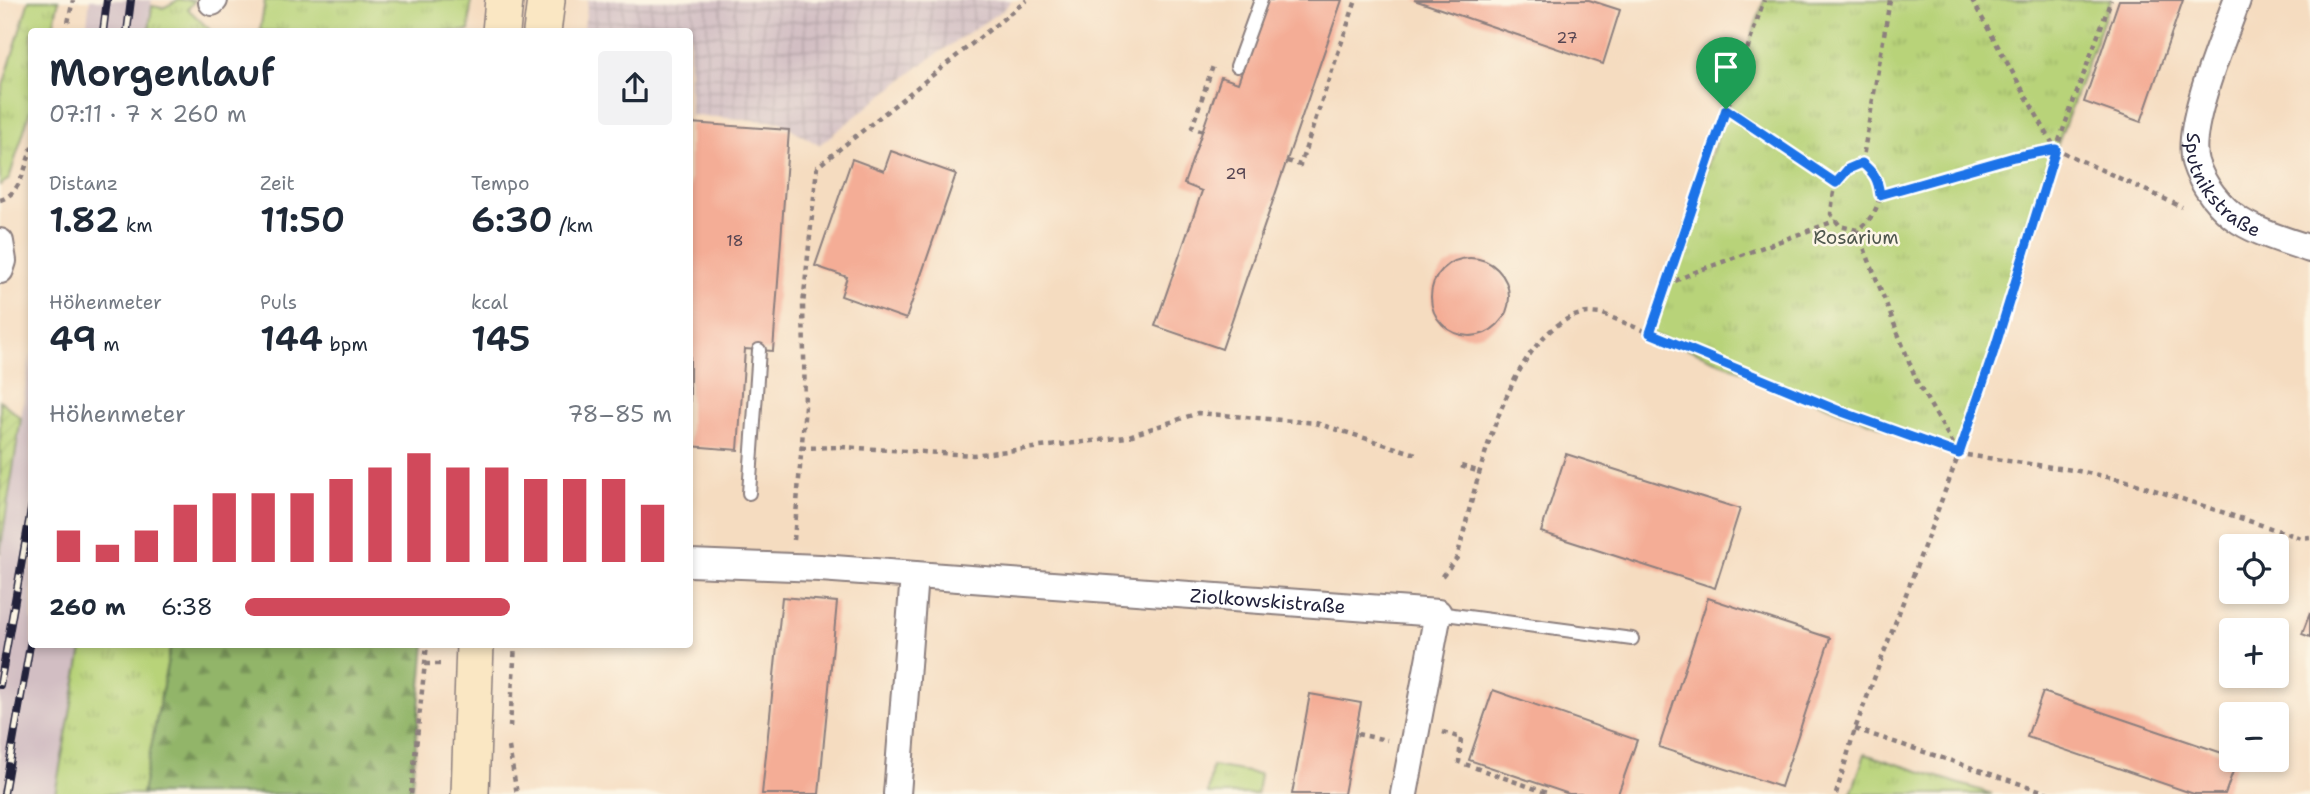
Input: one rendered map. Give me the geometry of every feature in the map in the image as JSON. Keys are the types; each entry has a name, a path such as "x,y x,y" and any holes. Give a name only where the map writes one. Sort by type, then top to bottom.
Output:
{"main road":[{"path":"502,28 504,0"},
{"path":"542,28 546,0"},
{"path":"470,794 475,648"}],"street":[{"name":"Sputnikstraße","path":"2237,0 2200,109 2194,160 2220,206 2241,222 2310,249"},
{"path":"0,242 3,261 0,270"},
{"name":"Ziolkowskistraße","path":"693,564 914,575 1438,613"},
{"path":"897,794 914,575"},
{"path":"1404,794 1438,613"}],"lane":[{"path":"1237,66 1261,0"},
{"path":"750,493 759,350"},
{"path":"1438,613 1632,639"}],"path":[{"path":"67,28 73,0"},
{"path":"792,567 805,378 803,305 817,167 1027,0"},
{"path":"1287,161 1300,165 1356,0"},
{"path":"1650,333 1764,0"},
{"path":"1862,163 1890,0"},
{"path":"1972,0 2056,149 2185,209"},
{"path":"1836,794 1854,729 1959,454 1994,351 2056,149 2112,0"},
{"path":"1203,131 1192,127 1216,58 1237,66"},
{"path":"1726,109 1836,183"},
{"path":"1880,195 2014,157 2056,149"},
{"path":"0,200 17,188 28,158"},
{"path":"1862,163 1873,172 1878,181 1880,195 1868,222 1857,230 1840,226 1831,214 1836,183 1848,169 1862,163"},
{"path":"1666,286 1695,272 1835,221"},
{"path":"1857,230 1918,384 1959,454"},
{"path":"1442,576 1457,558 1494,421 1526,361 1542,337 1583,313 1603,314 1842,412 1959,454 2073,470 2127,481 2301,538 2310,537"},
{"path":"801,448 841,447 973,455 1126,437 1198,413 1315,423 1419,455"},
{"path":"1461,466 1480,472"},
{"path":"411,794 426,648"},
{"path":"515,648 509,748 517,794"},
{"path":"1416,723 1461,738 1459,762 1550,794"},
{"path":"1854,729 2051,794"},
{"path":"1357,734 1398,743"},
{"path":"2024,785 2027,794"}],"shaded area":[{"path":"90,0 152,0 148,28 86,28"},
{"path":"588,0 1012,0 1004,9 925,62 819,145 780,122 693,115 693,28 584,27"},
{"path":"28,372 28,648 82,648 55,794 0,794 0,557"}],"green space":[{"path":"29,0 59,0 53,28 28,28 28,118 9,179 0,185 0,96"},
{"path":"178,0 195,0 188,9 208,28 149,28 152,6 163,8"},
{"path":"265,0 471,0 469,28 260,28"},
{"name":"Rosarium","path":"1764,0 2111,0 2056,149 1994,351 1959,454 1842,412 1650,333"},
{"path":"0,400 21,418 0,553"},
{"path":"82,648 170,648 142,794 55,794"},
{"path":"170,648 425,648 411,794 142,794"},
{"path":"1865,754 1992,794 1851,794"},
{"path":"1212,766 1260,774 1257,794 1208,794"}],"building":[{"path":"1267,0 1342,0 1222,349 1155,326 1202,191 1184,184 1221,77 1238,83"},
{"path":"1414,0 1589,0 1620,10 1603,64"},
{"path":"2119,0 2183,0 2141,122 2084,102"},
{"path":"693,123 789,130 773,351 745,349 738,450 693,446"},
{"path":"891,151 956,174 906,319 841,296 847,277 815,266 852,159 884,171"},
{"path":"1470,258 1485,261 1502,275 1509,297 1506,312 1492,329 1470,336 1455,333 1438,319 1431,297 1434,282 1448,265"},
{"path":"1566,454 1740,509 1715,588 1541,532"},
{"path":"782,597 837,602 819,794 762,794"},
{"path":"1708,598 1830,638 1781,787 1659,747"},
{"path":"2310,613 2310,637 2302,634"},
{"path":"1493,690 1637,740 1618,794 1569,794 1469,760"},
{"path":"2043,692 2219,752 2219,772 2233,772 2225,794 2194,794 2027,737"},
{"path":"1310,694 1361,703 1344,794 1292,794"}],"railway":[{"path":"104,28 107,0"},
{"path":"128,28 131,0"},
{"path":"0,685 28,527"},
{"path":"4,794 30,648"}],"route":[{"path":"1726,109 1836,183 1848,169 1862,163 1873,172 1878,181 1880,195 2014,157 2056,149 1994,351 1959,454 1842,412 1650,333 1726,109"}]}
